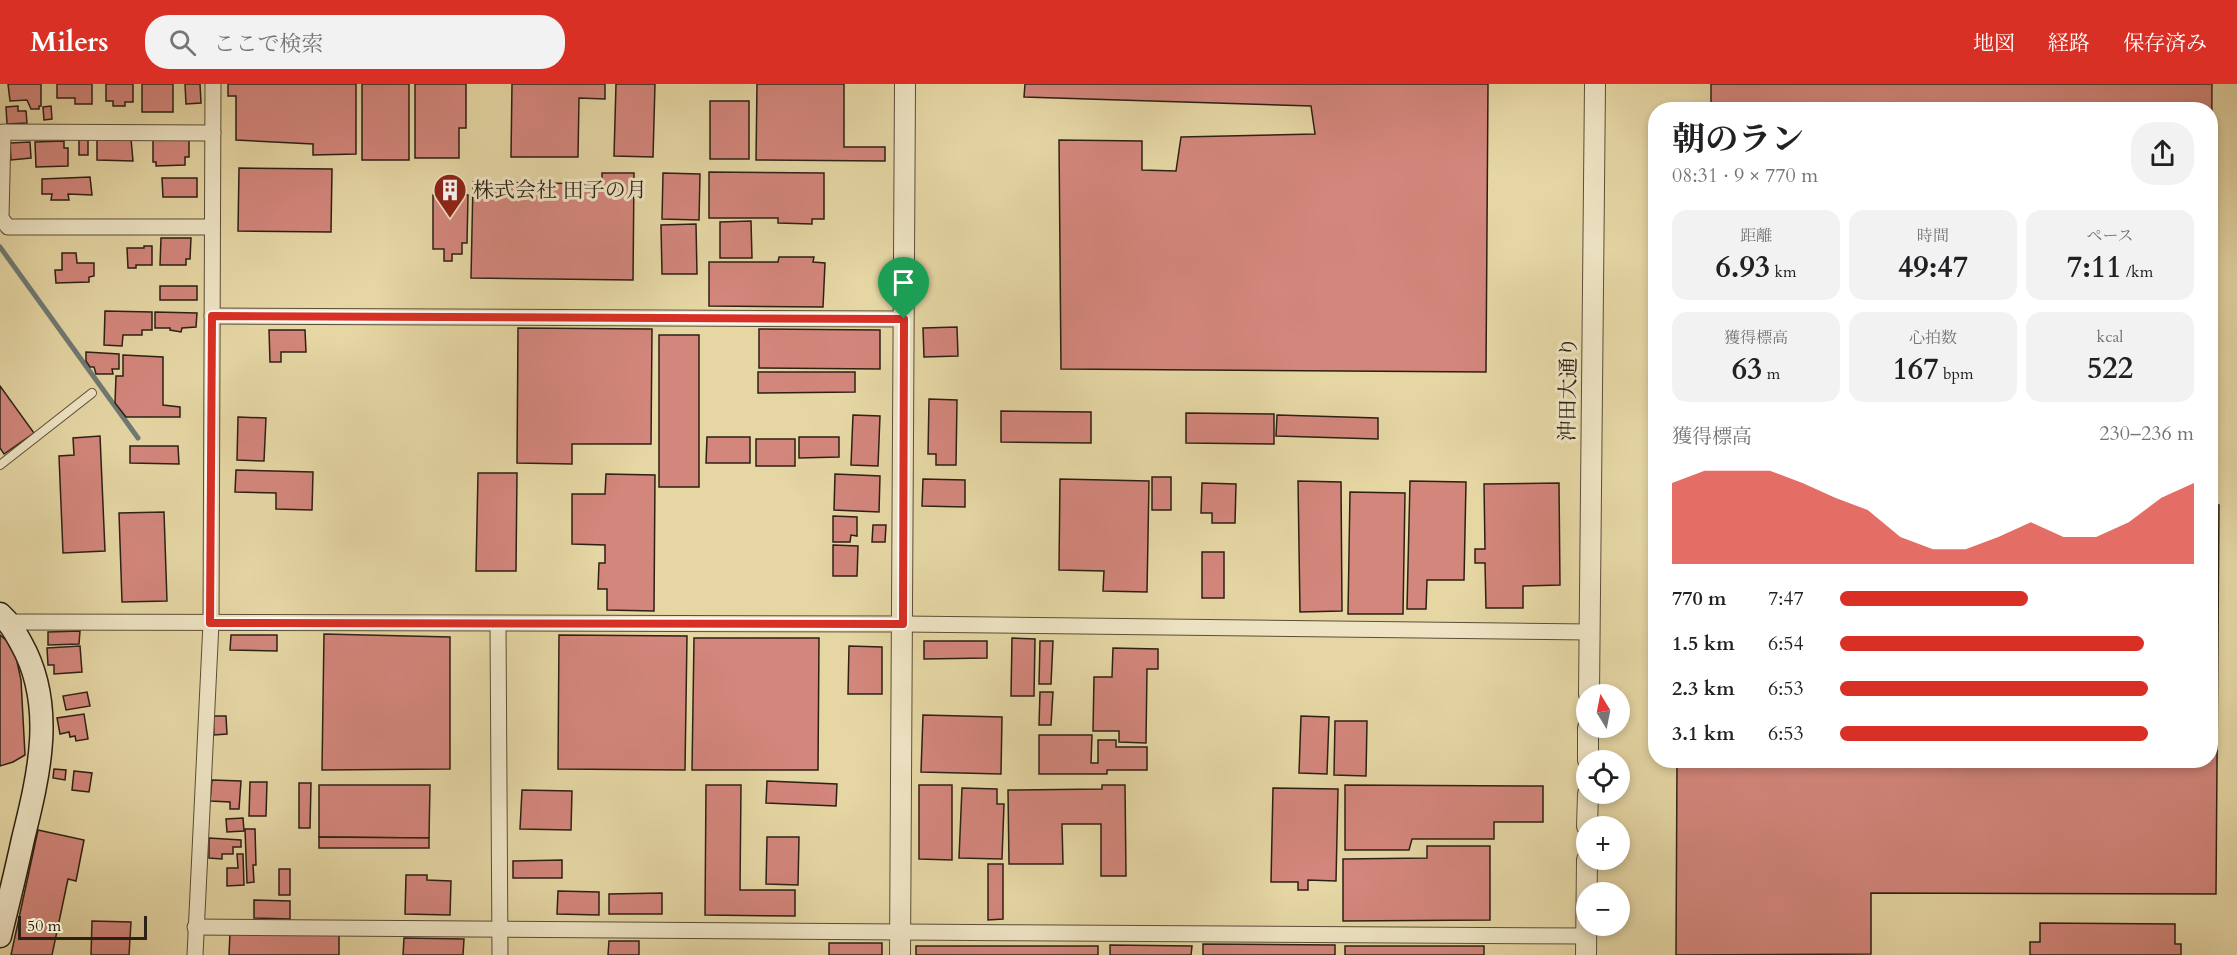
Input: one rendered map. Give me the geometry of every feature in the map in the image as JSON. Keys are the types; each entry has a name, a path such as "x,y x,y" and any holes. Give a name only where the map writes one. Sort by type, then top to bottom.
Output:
{"main road":[{"path":"0,936 36,787 42,739 42,711 36,679 27,653 5,618"}],"street":[{"path":"195,955 210,623 213,84"},
{"path":"900,955 904,84"},
{"name":"沖田大通り","path":"1588,684 1595,84"},
{"path":"211,227 8,227 2,218 3,132 213,133"},
{"path":"212,316 904,319"},
{"path":"5,618 210,623 903,624 1589,632"},
{"path":"498,624 500,955"},
{"path":"195,927 501,931 900,931 1586,945 1587,870"}],"lane":[{"path":"0,465 92,393"}],"building":[{"path":"8,84 41,84 39,109 31,109 27,100 10,101"},
{"path":"57,84 92,84 92,104 75,104 75,98 57,98"},
{"path":"106,84 133,84 133,102 125,102 125,106 113,106 113,101 106,101"},
{"path":"142,84 173,84 173,112 142,112"},
{"path":"185,84 200,84 201,103 186,104"},
{"path":"228,84 356,84 356,154 313,155 313,144 236,140 236,96 228,96"},
{"path":"362,84 409,84 409,160 362,160"},
{"path":"415,84 466,84 466,128 459,128 459,158 415,158"},
{"path":"512,84 605,84 605,99 579,98 578,157 511,157"},
{"path":"616,84 655,84 653,157 614,156"},
{"path":"757,84 844,84 844,147 885,147 885,161 756,160"},
{"path":"1025,84 1488,84 1486,372 1061,369 1059,140 1142,141 1142,170 1176,171 1181,137 1315,134 1311,106 1024,97"},
{"path":"1711,84 2212,84 2212,102 1711,102"},
{"path":"710,101 749,101 749,159 710,159"},
{"path":"18,106 18,111 26,111 27,123 7,124 6,107"},
{"path":"51,106 52,119 44,120 43,107"},
{"path":"97,139 131,139 133,161 97,160"},
{"path":"79,140 88,140 88,155 79,155"},
{"path":"153,140 189,140 189,157 185,157 185,165 156,166 156,162 153,162"},
{"path":"64,141 64,148 68,148 68,166 36,167 35,142"},
{"path":"30,142 31,158 11,160 10,143"},
{"path":"239,168 332,169 331,232 238,231"},
{"path":"709,172 824,173 824,219 812,219 812,224 778,223 778,218 709,218"},
{"path":"602,173 634,173 633,280 471,278 473,182 602,184"},
{"path":"663,173 700,174 699,220 662,219"},
{"path":"90,177 92,195 68,194 69,200 51,200 52,194 42,194 42,179"},
{"path":"162,178 197,178 197,197 163,197"},
{"name":"株式会社 田子の月","path":"433,195 468,195 467,243 462,243 462,254 452,254 452,261 444,261 444,249 433,249"},
{"path":"751,221 752,258 720,258 720,222"},
{"path":"696,224 697,274 662,274 661,225"},
{"path":"161,238 191,238 190,259 186,259 186,265 160,265"},
{"path":"144,246 152,246 152,265 136,265 136,268 128,268 127,248 144,248"},
{"path":"62,253 76,253 77,263 94,263 94,276 89,277 89,282 56,283 55,270 62,270"},
{"path":"779,257 814,257 813,262 825,263 823,307 709,306 709,262 778,262"},
{"path":"160,286 197,286 197,300 160,300"},
{"path":"105,311 152,312 152,330 142,330 142,335 123,335 122,346 104,345"},
{"path":"155,312 197,313 196,327 182,328 181,332 170,330 170,328 155,328"},
{"path":"957,327 958,356 924,357 923,328"},
{"path":"518,328 652,329 651,444 572,444 572,464 517,463"},
{"path":"759,329 880,330 880,369 759,368"},
{"path":"269,330 305,330 306,352 281,352 281,362 270,362"},
{"path":"659,335 699,335 699,487 659,487"},
{"path":"86,352 119,354 119,369 112,369 113,374 96,374 94,367 90,367 86,361"},
{"path":"123,355 163,357 163,405 180,407 180,417 126,417 115,403 116,376 123,376"},
{"path":"758,372 855,372 855,392 758,393"},
{"path":"0,386 34,433 4,454 0,448"},
{"path":"929,399 957,400 956,465 936,465 936,454 928,454"},
{"path":"1001,411 1091,412 1091,443 1001,442"},
{"path":"1186,413 1274,414 1274,444 1186,443"},
{"path":"853,415 880,416 878,466 851,465"},
{"path":"1277,415 1378,418 1378,439 1276,436"},
{"path":"238,417 266,418 264,461 237,460"},
{"path":"100,436 105,551 63,553 59,456 74,455 73,438"},
{"path":"707,437 750,437 750,463 706,463"},
{"path":"799,437 839,437 839,457 799,458"},
{"path":"756,439 795,439 795,466 756,466"},
{"path":"130,446 178,446 179,464 130,463"},
{"path":"236,470 313,472 312,510 276,509 276,493 235,492"},
{"path":"478,473 517,473 516,571 476,571"},
{"path":"606,474 655,475 654,611 607,610 607,589 598,589 599,563 605,563 605,545 572,544 572,494 605,494"},
{"path":"835,474 880,476 879,512 834,510"},
{"path":"1152,477 1171,477 1171,510 1152,510"},
{"path":"923,479 965,480 965,507 922,506"},
{"path":"1060,479 1149,481 1147,592 1103,591 1104,571 1059,570"},
{"path":"1298,481 1341,482 1342,611 1300,612"},
{"path":"1410,481 1466,482 1464,580 1427,580 1426,609 1407,609"},
{"path":"1202,483 1236,484 1235,523 1212,523 1212,513 1201,513"},
{"path":"1559,483 1560,585 1523,586 1523,608 1486,608 1485,563 1475,563 1475,549 1485,549 1484,484"},
{"path":"1350,492 1405,493 1403,614 1348,614"},
{"path":"2218,505 2219,505 2218,635"},
{"path":"164,512 167,601 122,602 119,513"},
{"path":"833,516 857,517 857,536 851,535 850,542 833,542"},
{"path":"873,525 886,525 885,542 872,542"},
{"path":"833,545 858,546 857,576 833,576"},
{"path":"1202,552 1224,552 1224,598 1202,598"},
{"path":"80,631 79,644 48,645 48,632"},
{"path":"324,634 450,637 450,769 322,770"},
{"path":"0,635 6,640 16,657 21,680 25,755 0,766"},
{"path":"231,635 277,635 277,651 230,650"},
{"path":"559,635 687,636 685,770 558,769"},
{"path":"694,638 819,638 818,770 692,770"},
{"path":"1012,638 1035,639 1034,696 1011,696"},
{"path":"924,641 987,641 987,658 924,659"},
{"path":"1040,641 1053,641 1051,684 1039,684"},
{"path":"80,646 82,672 54,674 54,665 48,665 47,648"},
{"path":"849,646 882,647 882,694 848,694"},
{"path":"1113,648 1158,649 1158,669 1147,669 1146,743 1119,742 1119,731 1093,731 1094,677 1112,677"},
{"path":"87,692 90,706 66,710 63,696"},
{"path":"1040,692 1053,692 1051,725 1039,725"},
{"path":"84,714 88,739 76,741 75,736 70,737 69,732 60,734 57,718"},
{"path":"923,715 1002,717 1001,774 921,772"},
{"path":"213,716 226,716 227,734 214,735"},
{"path":"1301,716 1329,717 1327,774 1299,773"},
{"path":"1335,721 1367,721 1366,776 1334,775"},
{"path":"1039,735 1092,735 1091,763 1098,763 1098,740 1116,740 1116,747 1147,747 1147,770 1107,770 1107,774 1039,774"},
{"path":"1677,768 2217,768 2216,894 1871,893 1871,954 1676,955"},
{"path":"54,769 66,770 65,780 53,778"},
{"path":"74,771 92,773 89,792 72,790"},
{"path":"212,780 241,781 239,809 230,809 230,802 210,801"},
{"path":"767,781 837,784 836,806 766,803"},
{"path":"250,782 267,782 266,816 249,816"},
{"path":"299,783 311,783 310,828 299,828"},
{"path":"319,785 430,785 429,838 319,837"},
{"path":"706,785 741,785 740,890 795,890 795,916 705,915"},
{"path":"919,785 952,785 952,860 919,859"},
{"path":"1102,785 1125,785 1126,876 1101,876 1101,824 1062,824 1063,864 1009,864 1008,790 1102,789"},
{"path":"1345,785 1543,786 1543,822 1494,822 1494,839 1412,839 1409,850 1345,850"},
{"path":"962,788 997,789 997,804 1004,804 1002,859 959,858"},
{"path":"1273,788 1338,789 1336,881 1308,880 1308,890 1298,890 1298,882 1271,882"},
{"path":"522,790 572,791 571,830 520,829"},
{"path":"243,818 244,831 227,832 226,819"},
{"path":"245,829 255,829 254,882 247,883"},
{"path":"38,830 84,840 76,881 68,879 52,955 11,955"},
{"path":"319,837 429,838 429,848 319,848"},
{"path":"767,837 799,837 798,885 766,884"},
{"path":"209,838 241,840 241,847 233,847 233,854 222,854 222,859 209,858"},
{"path":"1427,846 1490,846 1490,920 1343,921 1343,859 1427,858"},
{"path":"237,854 243,854 244,885 227,886 227,868 238,868"},
{"path":"562,860 562,878 513,878 513,861"},
{"path":"988,864 1003,864 1003,919 988,920"},
{"path":"279,869 290,869 290,895 279,895"},
{"path":"406,875 427,875 427,880 451,881 450,915 405,914"},
{"path":"558,891 599,892 599,915 557,914"},
{"path":"662,893 662,914 609,914 609,894"},
{"path":"254,900 290,901 290,919 254,918"},
{"path":"92,921 131,922 129,955 91,955"},
{"path":"2040,923 2175,924 2175,944 2181,944 2181,955 2030,955 2030,942 2040,942"},
{"path":"230,933 339,934 339,955 229,955"},
{"path":"404,938 464,939 463,955 403,955"},
{"path":"609,941 639,941 639,955 608,955"},
{"path":"829,943 882,943 882,955 829,955"},
{"path":"1203,944 1335,945 1335,955 1203,955"},
{"path":"1110,945 1192,946 1191,955 1110,955"},
{"path":"916,946 1098,946 1098,955 916,955"},
{"path":"1345,946 1484,946 1484,955 1345,955"}],"waterway":[{"path":"0,247 138,438"}],"place":[{"name":"株式会社 田子の月","path":"450,219"}],"route":[{"path":"212,316 904,319 903,624 210,623 212,316"}]}
